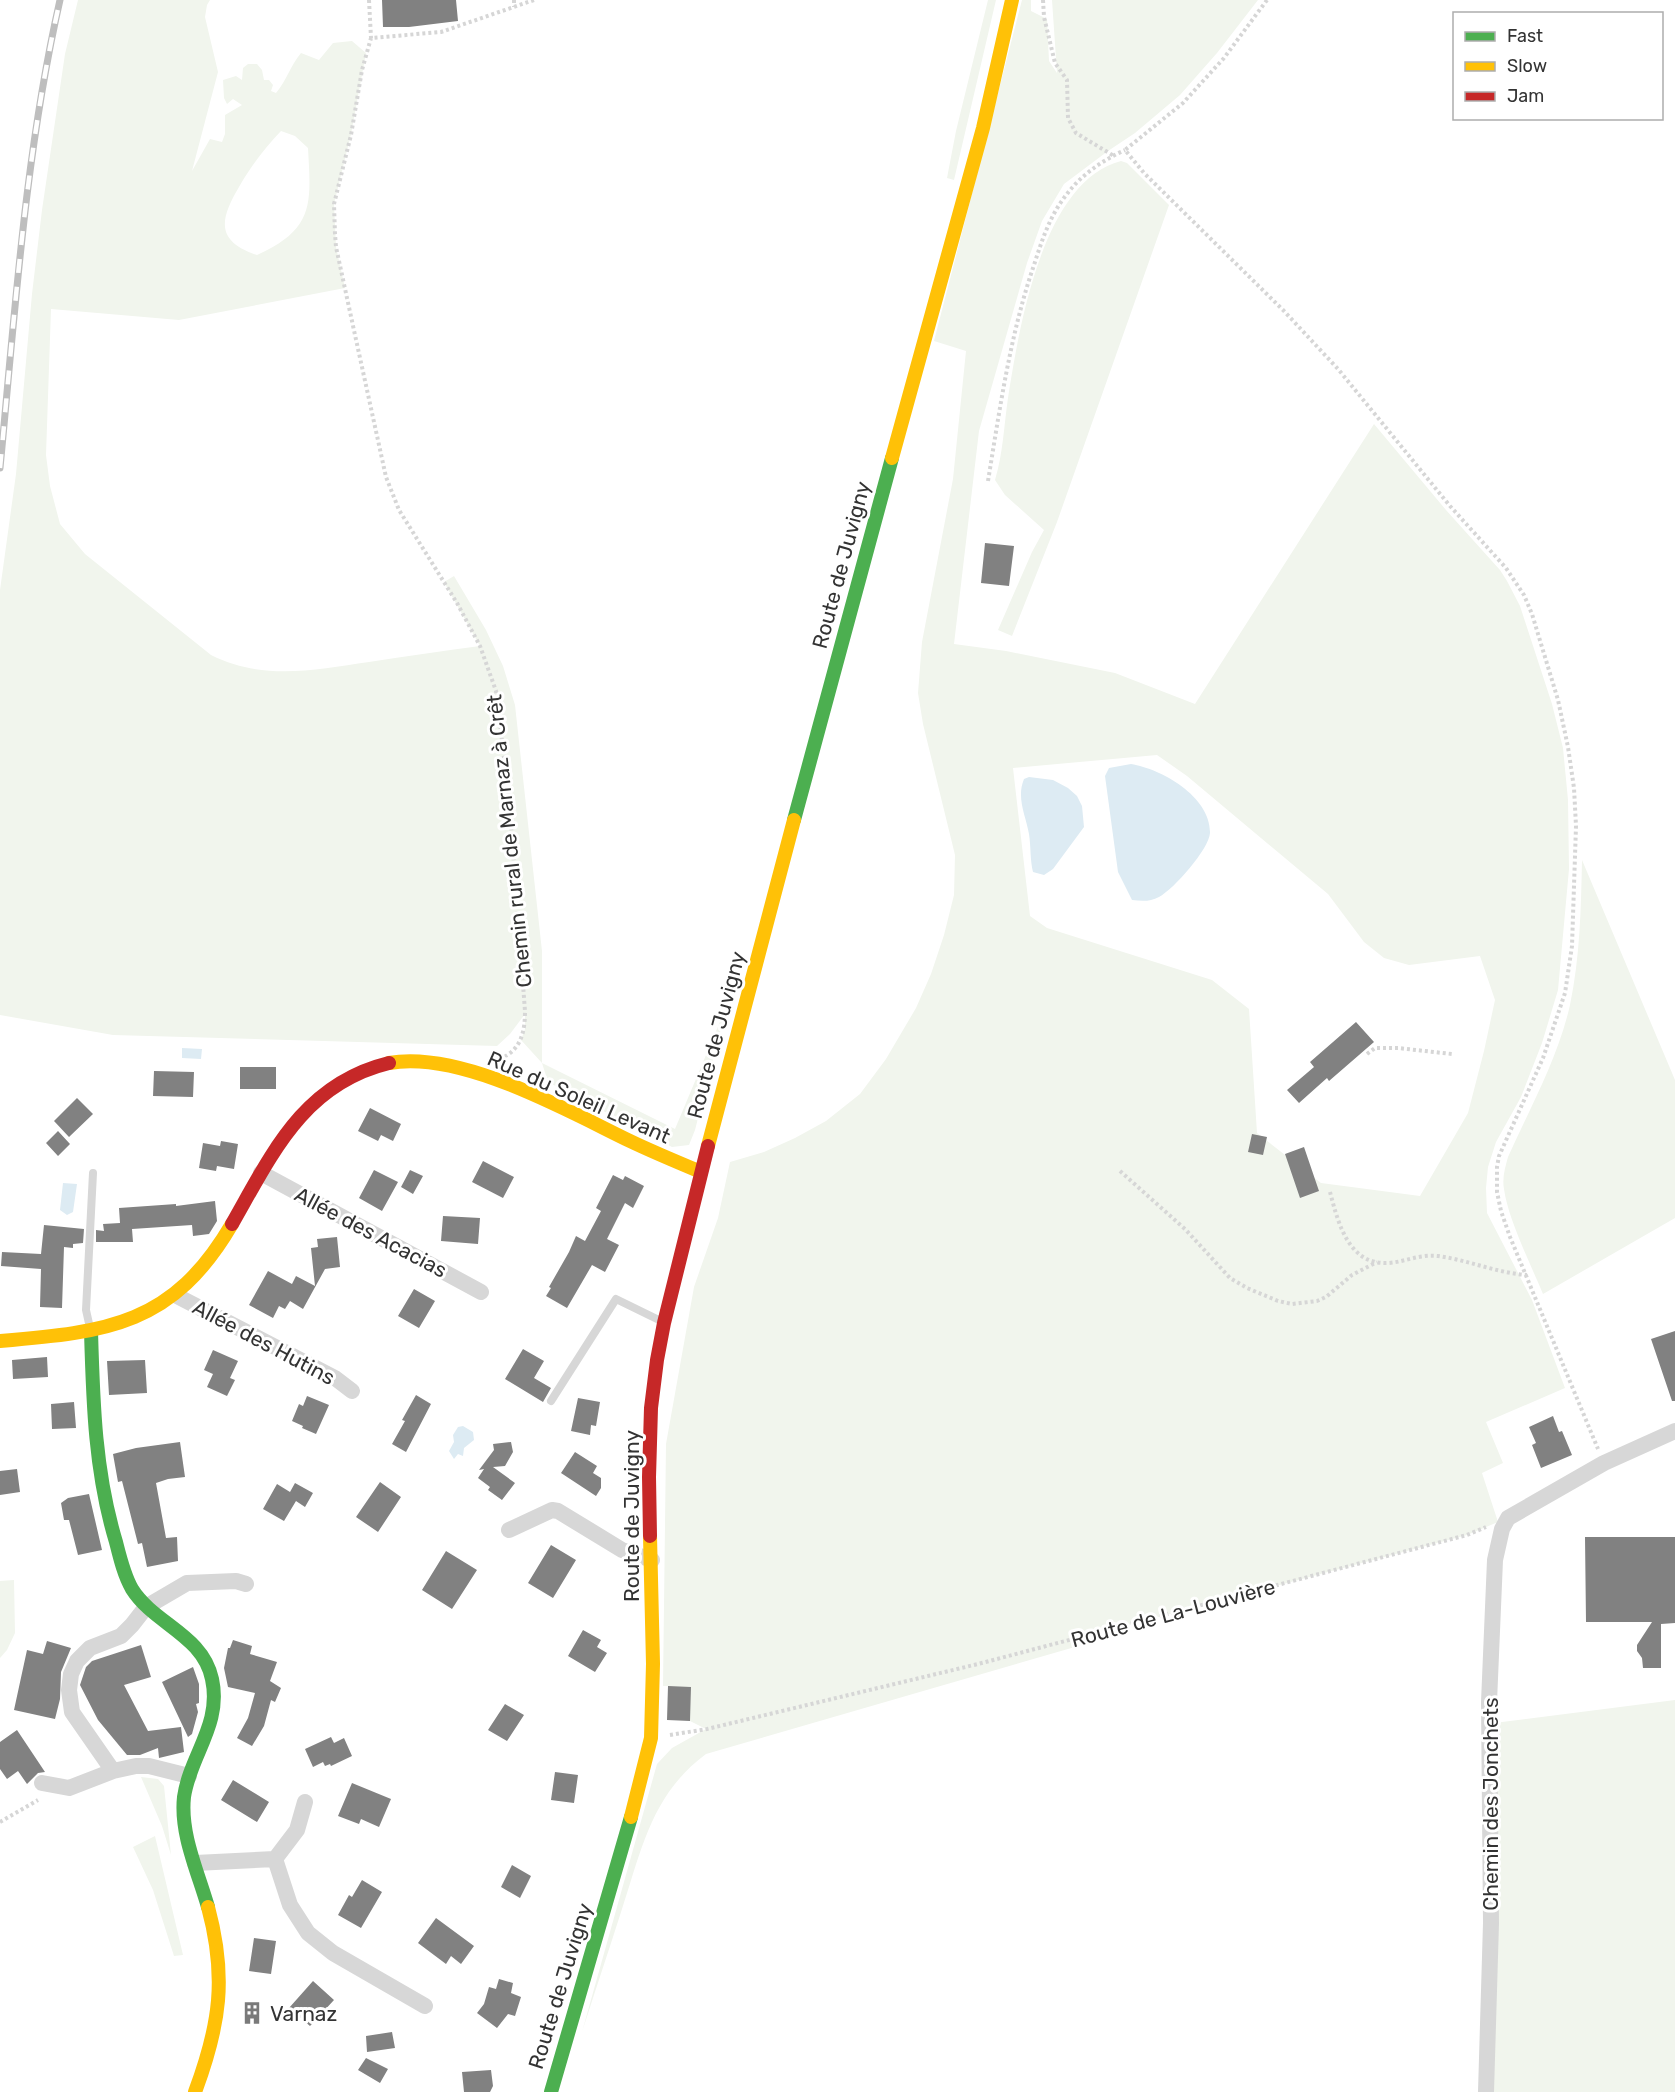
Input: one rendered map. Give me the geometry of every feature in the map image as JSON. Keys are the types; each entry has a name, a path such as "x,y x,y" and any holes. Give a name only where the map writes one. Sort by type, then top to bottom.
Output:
{"street":[{"name":"Route de Juvigny","path":"551,2092 638,1794 651,1738 653,1675 651,1408 664,1323 701,1172 820,720 971,173 1012,0"},
{"name":"Rue du Soleil Levant","path":"0,1341 91,1332 125,1322 157,1307 175,1295 195,1277 210,1258 296,1120 318,1098 345,1081 369,1069 398,1061 412,1061 458,1069 509,1084 653,1153 701,1172"},
{"name":"Allée des Acacias","path":"261,1173 481,1292"},
{"name":"Allée des Hutins","path":"175,1295 335,1378 352,1391"},
{"path":"91,1332 93,1419 100,1486 109,1524 129,1583 146,1607 192,1643 202,1654 210,1668 214,1691 214,1715 208,1736 189,1776 185,1790 184,1814 214,1933 220,1994 214,2035 195,2092"},
{"path":"1508,1518 1604,1463 1675,1431"},
{"path":"509,1530 552,1510 558,1511 621,1550 652,1560"},
{"name":"Chemin des Jonchets","path":"1486,2092 1491,1923 1489,1769 1491,1631 1495,1560 1500,1535 1508,1518"},
{"path":"113,1771 72,1712 69,1697 71,1674 77,1661 85,1651 125,1633 146,1607 187,1583 236,1581 246,1584"},
{"path":"42,1790 69,1788 113,1771 136,1766 149,1766 189,1776"},
{"path":"195,1863 275,1859 297,1830 305,1802"},
{"path":"275,1859 295,1914 308,1933 333,1953 425,2006"}],"lane":[{"path":"91,1332 86,1311 93,1173"},
{"path":"551,1401 616,1299 664,1323"}],"path":[{"name":"Chemin rural de Marnaz à Crêt","path":"369,0 371,38 362,70 351,135 334,204 336,247 386,477 399,510 457,603 480,646 496,691 510,799 525,1029 521,1040 508,1056 491,1059"},
{"path":"513,0 514,7"},
{"path":"371,38 441,32 534,0"},
{"path":"1043,0 1044,17 1055,63 1067,80 1068,118 1076,133 1114,156"},
{"path":"988,480 1014,331 1028,281 1048,224 1057,207 1077,182 1125,150 1183,103 1224,58 1268,0"},
{"path":"1125,150 1144,173 1284,310 1338,369 1450,506 1506,568 1524,595 1532,614 1558,700 1574,788 1576,826 1572,946 1565,993 1543,1059 1499,1156 1497,1192 1501,1211 1604,1463"},
{"path":"1368,1054 1375,1048 1452,1054"},
{"path":"1120,1171 1185,1229 1230,1278 1278,1301 1292,1304 1317,1301 1326,1297 1352,1275 1377,1262"},
{"path":"1330,1192 1342,1231 1349,1245 1361,1256 1377,1262 1389,1263 1417,1257 1437,1256 1514,1275 1527,1275"},
{"name":"Route de La-Louvière","path":"651,1738 707,1729 1031,1651 1467,1535 1508,1518"},
{"path":"0,1822 42,1790"}],"shaded area":[{"path":"78,0 210,0 205,17 218,72 192,171 210,139 222,142 225,134 225,115 242,105 233,99 227,104 224,98 223,80 236,76 242,80 243,68 248,64 257,64 262,70 264,80 269,80 273,85 271,91 276,93 301,53 319,60 333,43 352,41 366,53 351,134 334,204 336,247 345,288 179,320 51,309 46,455 50,486 60,524 85,554 211,655 250,668 269,671 309,670 480,646 444,582 454,576 486,630 503,666 515,705 542,951 542,1063 521,1040 525,1029 525,1014 510,1034 497,1046 113,1035 0,1015 0,590 16,474 42,210 65,54","holes":["281,131 295,136 308,148 309,184 305,212 290,235 257,255 243,249 228,236 225,228 228,209 248,172 275,137"]},
{"path":"988,0 996,0 954,180 947,178"},
{"path":"1022,0 1031,0 1031,11 1047,19 1049,61 1057,73 1052,0 1258,0 1217,53 1180,95 1135,133 1064,184 1042,221 1027,263 979,431 954,644 1006,651 1115,673 1195,704 1374,424 1500,570 1520,606 1552,704 1563,748 1568,800 1569,869 1558,990 1542,1043 1521,1097 1496,1142 1488,1167 1487,1213 1532,1300 1565,1388 1486,1422 1503,1463 1482,1473 1498,1522 1467,1535 1106,1631 1106,1638 706,1754 673,1787 651,1824 582,2032 657,1764 672,1748 706,1729 690,1721 668,1686 663,1686 666,1444 694,1287 718,1218 730,1162 764,1152 795,1138 826,1121 860,1094 886,1059 916,1008 931,974 954,895 955,855 923,724 918,693 922,642 953,479 966,351 934,341","holes":["1157,755 1187,776 1328,894 1364,942 1384,958 1409,965 1480,956 1495,1000 1484,1051 1468,1113 1420,1196 1321,1183 1257,1133 1249,1009 1212,980 1047,928 1030,916 1013,768"]},
{"path":"1121,161 1127,163 1169,205 1057,522 1012,636 998,630 1044,530 1005,495 995,480 1002,450 1019,335 1039,261 1053,227 1072,197 1094,174"},
{"path":"1131,764 1157,772 1194,797 1208,820 1210,833 1204,849 1165,893 1156,899 1142,901 1132,900 1118,872 1105,776 1109,768"},
{"path":"1029,777 1053,780 1068,788 1077,796 1082,806 1084,827 1053,869 1044,875 1033,872 1029,834 1021,800 1024,779"},
{"path":"1582,860 1675,1080 1675,1218 1543,1294 1510,1214 1504,1189 1504,1177 1508,1157 1543,1082 1565,1025 1570,1005 1578,951"},
{"path":"727,1005 695,1130 689,1145 672,1147 548,1082 542,1063 675,1129"},
{"path":"182,1048 202,1049 201,1059 182,1058"},
{"path":"63,1183 77,1184 73,1212 67,1215 60,1210"},
{"path":"463,1426 473,1432 474,1440 464,1448 463,1456 458,1454 454,1459 449,1451 454,1442 453,1435 458,1427"},
{"path":"14,1580 15,1633 7,1650 0,1658 0,1581"},
{"path":"1675,1700 1675,2092 1494,2092 1494,1723"},
{"path":"141,1777 158,1779 164,1786 171,1855 162,1826"},
{"path":"155,1836 183,1955 174,1956 153,1890 133,1847"}],"building":[{"path":"382,0 456,0 458,21 409,27 383,27"},
{"path":"985,543 1014,546 1009,586 981,583"},
{"path":"1356,1022 1374,1042 1329,1081 1327,1078 1299,1103 1287,1090 1314,1067 1310,1062"},
{"path":"240,1067 276,1067 276,1089 240,1089"},
{"path":"154,1071 194,1072 193,1097 153,1096"},
{"path":"77,1098 93,1114 69,1137 54,1121"},
{"path":"370,1108 401,1124 393,1141 381,1135 378,1141 358,1131"},
{"path":"58,1131 70,1144 58,1156 46,1143"},
{"path":"1252,1134 1267,1137 1263,1155 1248,1152"},
{"path":"221,1141 238,1144 234,1169 217,1166 216,1171 199,1168 203,1143 220,1146"},
{"path":"1304,1147 1319,1191 1300,1198 1285,1154"},
{"path":"483,1161 514,1177 503,1198 472,1182"},
{"path":"374,1170 398,1182 382,1211 359,1198"},
{"path":"410,1170 423,1176 413,1194 401,1187"},
{"path":"613,1175 623,1180 625,1176 644,1186 633,1208 625,1203 607,1239 619,1245 605,1272 592,1265 567,1308 546,1296 551,1288 549,1287 576,1236 585,1241 601,1211 596,1208"},
{"path":"215,1201 217,1221 209,1234 193,1236 192,1225 132,1229 133,1242 96,1242 96,1230 104,1231 103,1224 120,1223 119,1208 176,1204 176,1206"},
{"path":"443,1216 480,1218 478,1244 441,1241"},
{"path":"44,1225 84,1229 83,1243 73,1244 73,1248 64,1247 62,1308 40,1307 41,1269 1,1266 2,1252 41,1254"},
{"path":"337,1237 340,1267 325,1269 303,1309 290,1301 285,1309 279,1306 273,1318 249,1305 268,1271 292,1284 296,1276 315,1286 311,1248 318,1247 317,1239"},
{"path":"414,1289 435,1301 419,1328 398,1316"},
{"path":"1675,1331 1675,1401 1672,1401 1651,1339"},
{"path":"523,1349 544,1361 534,1378 551,1388 543,1402 505,1379"},
{"path":"213,1350 238,1361 230,1378 235,1380 227,1396 207,1387 213,1374 204,1370"},
{"path":"47,1357 48,1377 13,1379 12,1360"},
{"path":"145,1360 147,1393 109,1395 107,1361"},
{"path":"416,1395 431,1404 406,1452 392,1444"},
{"path":"307,1396 329,1405 316,1434 292,1421 299,1404 303,1406"},
{"path":"578,1398 600,1402 596,1426 591,1425 590,1435 571,1431"},
{"path":"74,1402 76,1428 52,1429 51,1404"},
{"path":"1553,1416 1572,1455 1541,1468 1532,1445 1536,1443 1529,1427"},
{"path":"180,1442 185,1477 156,1483 166,1538 177,1537 178,1561 147,1567 142,1543 138,1544 122,1481 118,1482 113,1454 136,1448"},
{"path":"511,1442 513,1452 505,1466 493,1467 515,1483 502,1500 488,1490 490,1487 478,1478 484,1469 479,1470 494,1450 493,1444"},
{"path":"575,1452 597,1466 593,1473 601,1478 601,1488 596,1496 561,1473"},
{"path":"17,1469 20,1492 0,1495 0,1471"},
{"path":"380,1482 401,1497 378,1532 356,1517"},
{"path":"295,1483 313,1493 305,1507 296,1501 284,1521 263,1509 277,1484 290,1492"},
{"path":"89,1494 102,1550 78,1555 69,1520 64,1520 61,1503 68,1498"},
{"path":"1585,1537 1675,1537 1675,1623 1661,1624 1661,1668 1643,1668 1642,1658 1637,1651 1637,1645 1652,1622 1586,1622"},
{"path":"551,1545 576,1560 553,1598 528,1583"},
{"path":"446,1551 477,1570 452,1609 422,1590"},
{"path":"583,1630 601,1640 597,1647 607,1653 595,1672 568,1656"},
{"path":"233,1640 252,1646 250,1654 277,1662 270,1681 281,1688 275,1702 271,1700 264,1726 252,1746 237,1738 248,1718 255,1693 228,1687 224,1668 228,1648"},
{"path":"47,1641 71,1648 61,1672 60,1699 55,1719 14,1710 27,1650 43,1654"},
{"path":"141,1645 151,1677 124,1685 148,1731 181,1727 184,1752 159,1758 158,1748 140,1755 127,1755 98,1720 80,1685 86,1667 92,1661"},
{"path":"193,1667 199,1684 199,1703 196,1704 198,1712 192,1734 188,1737 162,1682"},
{"path":"668,1686 691,1687 690,1721 667,1720"},
{"path":"505,1704 524,1715 507,1741 488,1730"},
{"path":"17,1730 45,1772 38,1773 27,1784 18,1771 7,1779 0,1769 0,1742"},
{"path":"331,1737 334,1743 344,1738 352,1756 331,1766 330,1764 325,1766 323,1762 313,1767 305,1749"},
{"path":"555,1772 578,1775 574,1803 551,1800"},
{"path":"233,1780 269,1802 257,1822 221,1800"},
{"path":"352,1783 391,1799 379,1827 361,1819 359,1824 338,1816"},
{"path":"512,1865 531,1876 520,1898 501,1887"},
{"path":"362,1880 382,1892 361,1928 338,1915 349,1895 352,1897"},
{"path":"436,1918 474,1946 461,1964 451,1956 446,1964 418,1943"},
{"path":"254,1938 276,1941 271,1974 249,1971"},
{"path":"499,1979 513,1983 511,1993 521,1997 515,2016 508,2014 497,2028 477,2013 484,2004 489,1987 496,1989"},
{"path":"313,1981 334,2000 310,2026 289,2008"},
{"path":"392,2032 395,2048 367,2052 366,2036"},
{"path":"366,2058 388,2069 380,2083 358,2070"},
{"path":"491,2070 493,2086 490,2092 464,2092 462,2072"}],"railway":[{"path":"0,468 22,233 38,116 60,0"}],"traffic: fast":[{"path":"794,820 892,458"},
{"path":"91,1331 94,1411 99,1464 109,1516 124,1572 141,1601 189,1640 199,1651 212,1679 213,1711 187,1782 183,1811 187,1839 208,1907"},
{"path":"551,2092 631,1817"}],"traffic: slow":[{"path":"892,458 983,128 1012,0"},
{"path":"708,1146 794,820"},
{"path":"389,1063 417,1061 448,1065 480,1074 545,1099 639,1145 701,1172"},
{"path":"0,1341 74,1333 105,1327 134,1317 161,1303 186,1284 210,1258 232,1224"},
{"path":"631,1817 651,1738 653,1664 650,1536"},
{"path":"195,2092 210,2045 218,2001 218,1956 208,1907"}],"traffic: jam":[{"path":"232,1224 277,1148 293,1125 312,1105 334,1087 359,1073 389,1063"},
{"path":"650,1536 651,1408 657,1360 708,1146"}],"place":[{"name":"Varnaz","path":"252,2013"}]}
